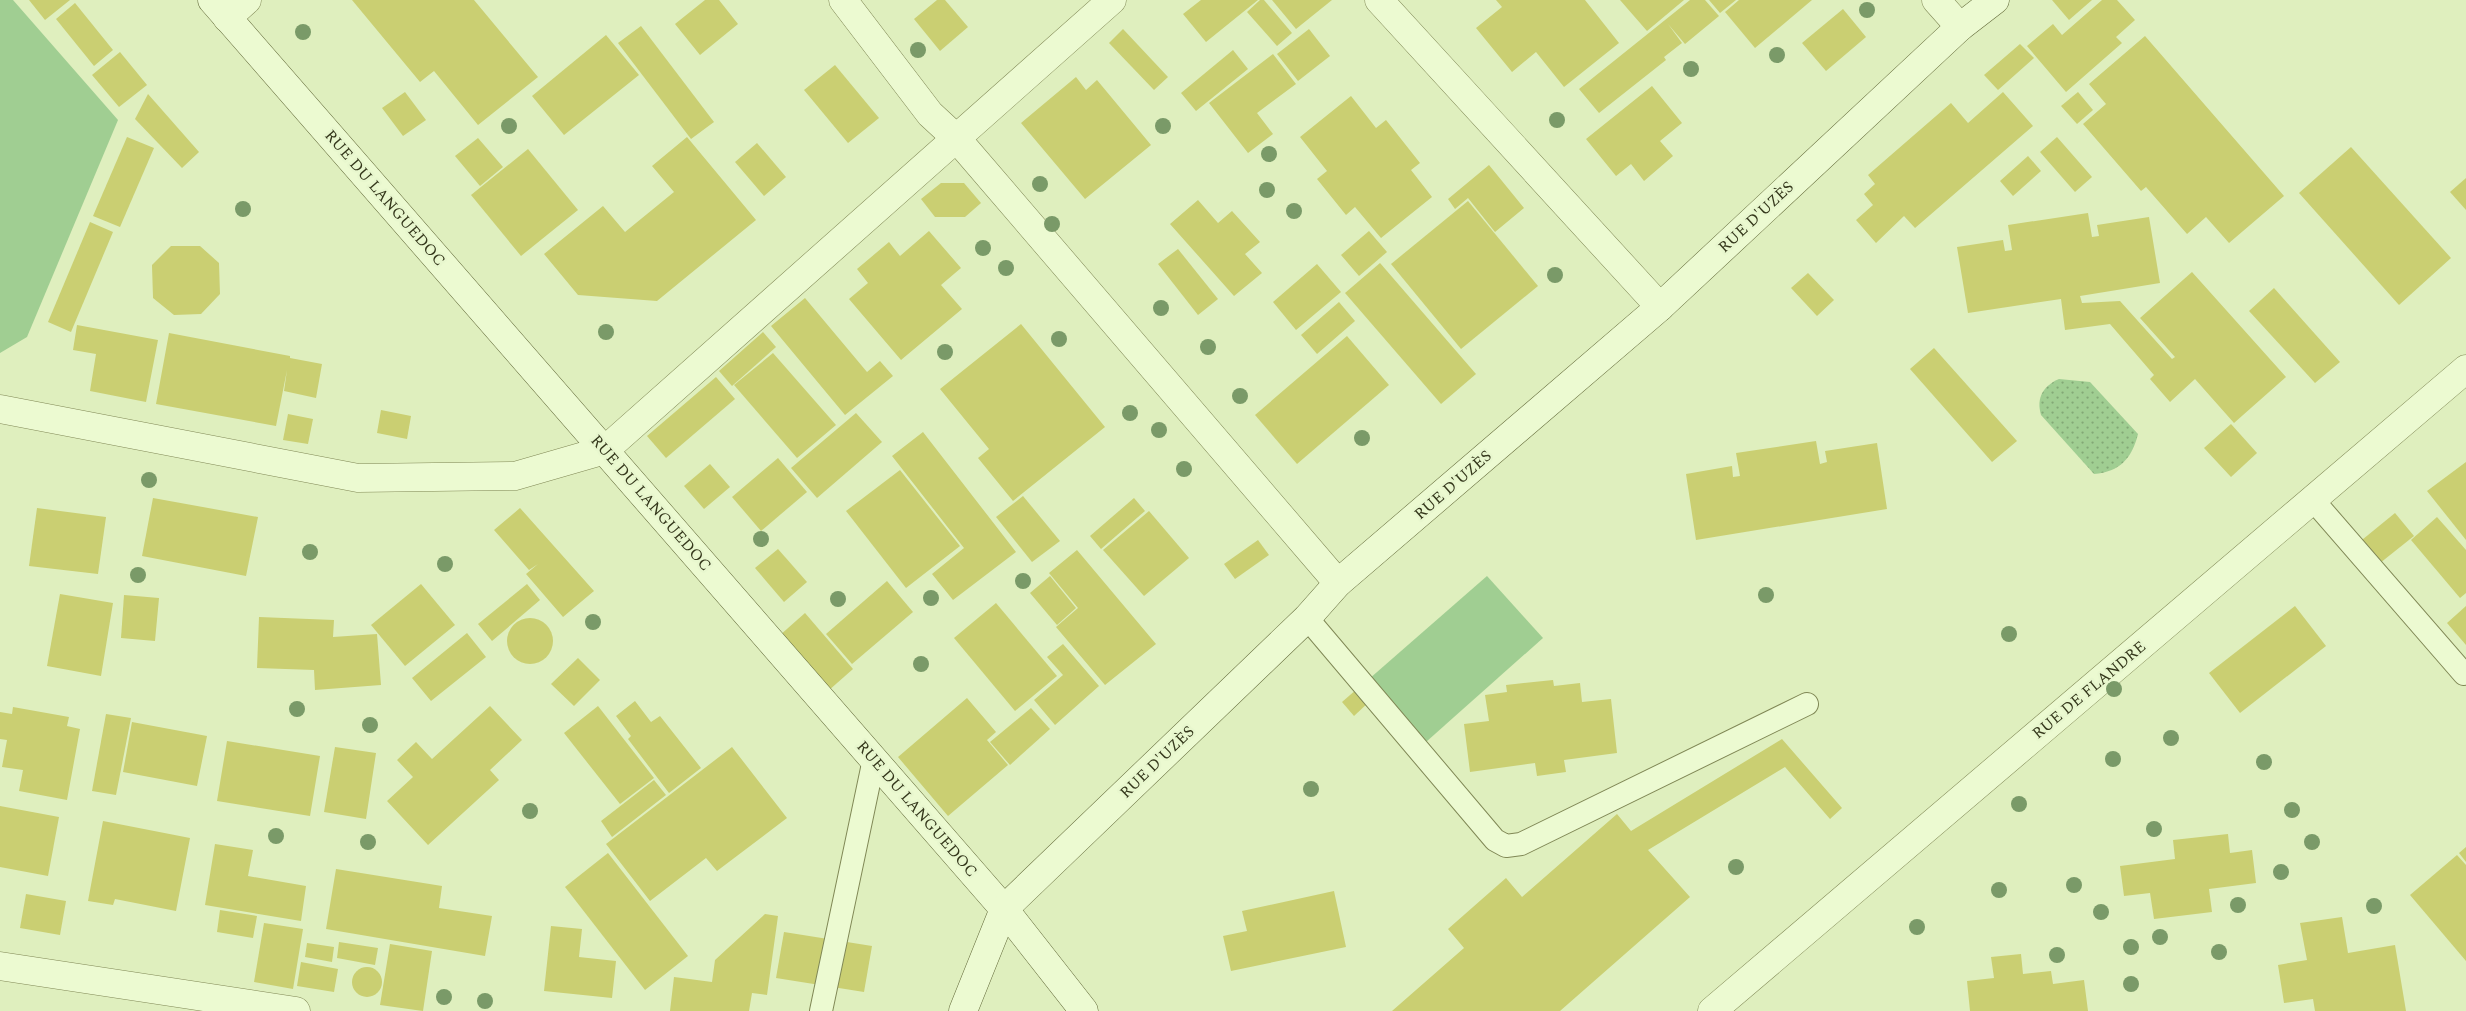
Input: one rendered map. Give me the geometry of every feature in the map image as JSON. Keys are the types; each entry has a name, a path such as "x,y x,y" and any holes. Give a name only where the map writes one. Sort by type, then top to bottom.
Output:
{"street":[{"path":"219,9 247,0"},
{"path":"843,0 930,114 957,139 1338,583"},
{"path":"0,408 358,478 514,476 605,450 1112,0"},
{"path":"1379,0 1660,307"},
{"path":"1936,0 1960,28"},
{"name":"RUE D'UZÈS","path":"963,1011 1004,909 1307,618 1338,583 1660,307 1960,28 1995,0"},
{"name":"RUE DU LANGUEDOC","path":"219,9 1004,909 1084,1011"},
{"name":"RUE DE FLANDRE","path":"1712,1011 2466,369"},
{"path":"0,966 296,1011"}],"lane":[{"path":"2313,500 2464,674"},
{"path":"1307,618 1495,840 1506,846 1521,844 1807,704"},
{"path":"821,1011 874,759"}],"green space":[{"path":"0,0 13,0 118,120 27,337 0,353"},
{"path":"2059,379 2090,382 2138,434 2128,457 2118,467 2103,473 2094,474 2041,415 2039,403 2042,393 2049,385"},
{"path":"1487,576 1543,638 1417,750 1361,686"}],"building":[{"path":"29,0 70,0 45,20"},
{"path":"352,0 474,0 538,77 478,125 434,71 420,82"},
{"path":"705,0 719,0 738,24 700,55 675,24"},
{"path":"937,0 945,0 968,27 940,51 914,19"},
{"path":"1201,0 1258,0 1206,42 1183,14"},
{"path":"1260,0 1264,0 1292,33 1277,46 1247,12"},
{"path":"1272,0 1332,0 1296,29"},
{"path":"1496,0 1585,0 1619,43 1564,87 1536,52 1512,72 1476,28 1502,7"},
{"path":"1620,0 1684,0 1647,31"},
{"path":"1690,0 1705,0 1719,16 1685,44 1668,24 1682,43 1664,57 1666,60 1599,113 1579,89"},
{"path":"1709,0 1736,0 1720,13"},
{"path":"1739,0 1812,0 1755,48 1725,12"},
{"path":"2052,0 2092,0 2069,20"},
{"path":"2102,0 2117,0 2135,20 2116,37 2122,43 2066,92 2027,46 2053,24 2062,35"},
{"path":"75,3 113,50 94,66 56,19"},
{"path":"1843,9 1866,37 1826,71 1802,43"},
{"path":"641,26 714,122 691,139 618,43"},
{"path":"1123,29 1168,77 1154,90 1109,43"},
{"path":"1309,29 1330,56 1298,81 1277,54"},
{"path":"606,35 639,75 564,135 532,96"},
{"path":"2145,36 2284,196 2229,243 2206,217 2187,234 2146,187 2141,191 2083,124 2106,104 2089,84"},
{"path":"2020,44 2034,58 1998,90 1984,75"},
{"path":"1233,50 1248,69 1196,111 1181,93"},
{"path":"120,52 147,85 119,107 92,75"},
{"path":"1273,54 1296,84 1257,113 1273,134 1248,153 1209,103"},
{"path":"835,65 879,118 848,143 804,90"},
{"path":"1076,77 1086,90 1097,80 1151,145 1085,199 1021,123"},
{"path":"1652,86 1682,123 1660,141 1673,156 1644,181 1631,164 1616,176 1586,139"},
{"path":"405,92 426,120 403,136 382,108"},
{"path":"2003,92 2033,126 1915,228 1904,216 1876,243 1856,220 1873,205 1864,194 1875,184 1868,175 1951,103 1968,123"},
{"path":"2078,92 2093,110 2077,124 2061,106"},
{"path":"148,94 199,152 182,168 135,119"},
{"path":"1351,96 1376,128 1386,120 1420,163 1411,170 1432,197 1381,238 1355,207 1346,215 1317,179 1327,171 1300,137"},
{"path":"127,137 154,148 120,227 93,216"},
{"path":"687,137 756,220 657,301 578,295 544,254 603,206 625,232 674,192 652,166"},
{"path":"2057,137 2092,177 2075,192 2040,152"},
{"path":"478,138 503,167 480,186 455,156"},
{"path":"757,143 786,177 764,196 735,162"},
{"path":"2351,147 2451,258 2399,305 2299,193"},
{"path":"528,149 578,210 521,256 471,195"},
{"path":"2028,156 2041,171 2013,196 2000,181"},
{"path":"1489,165 1524,208 1495,232 1468,198 1455,209 1448,199"},
{"path":"2466,178 2466,210 2450,192"},
{"path":"941,183 964,183 981,203 965,217 935,217 921,199"},
{"path":"1198,200 1218,223 1232,211 1260,242 1245,254 1262,273 1234,296 1170,224"},
{"path":"1468,201 1538,286 1461,349 1391,264"},
{"path":"2088,213 2092,237 2099,236 2097,225 2149,217 2160,283 2080,296 2082,303 2120,301 2172,359 2175,357 2140,318 2192,272 2286,377 2234,423 2195,379 2170,402 2150,379 2154,375 2110,324 2065,330 2061,299 1968,313 1957,247 2003,240 2005,251 2012,250 2008,225"},
{"path":"90,222 113,232 71,332 48,322"},
{"path":"929,231 961,268 941,285 962,309 901,360 849,299 868,283 857,269 889,242 900,256"},
{"path":"1369,231 1387,252 1359,276 1341,255"},
{"path":"171,246 200,246 219,263 220,294 201,314 174,315 153,298 152,265"},
{"path":"1178,249 1218,299 1198,315 1158,264"},
{"path":"1380,263 1476,374 1441,404 1345,293"},
{"path":"1317,264 1341,292 1296,330 1273,302"},
{"path":"1808,273 1834,300 1817,316 1791,288"},
{"path":"2274,288 2340,362 2315,383 2249,311"},
{"path":"805,298 867,372 880,361 893,376 845,415 771,326"},
{"path":"1339,302 1355,321 1317,354 1301,335"},
{"path":"1021,324 1105,427 1013,501 978,458 989,449 940,389"},
{"path":"77,325 158,340 146,402 90,391 96,354 73,350"},
{"path":"763,332 776,347 732,386 719,371"},
{"path":"169,333 322,364 316,398 284,391 287,370 276,426 156,404"},
{"path":"1347,336 1389,385 1297,464 1255,415"},
{"path":"1934,348 2017,441 1992,462 1910,369"},
{"path":"773,353 836,425 797,458 734,385"},
{"path":"716,377 735,399 666,458 647,436"},
{"path":"381,410 411,416 407,439 377,433"},
{"path":"856,413 882,442 817,498 791,468"},
{"path":"288,414 313,419 308,444 283,440"},
{"path":"2231,424 2257,453 2231,477 2204,448"},
{"path":"923,432 1016,552 953,600 932,574 964,548 892,456"},
{"path":"1816,441 1820,464 1827,462 1825,451 1877,443 1887,509 1696,540 1686,474 1732,466 1733,477 1740,476 1736,453"},
{"path":"778,458 807,492 761,531 732,497"},
{"path":"2466,462 2466,540 2427,491"},
{"path":"710,464 730,487 704,509 684,486"},
{"path":"900,470 960,546 906,588 846,511"},
{"path":"1023,496 1060,541 1032,562 996,517"},
{"path":"153,498 258,517 246,576 142,556"},
{"path":"1134,498 1145,511 1101,549 1090,536"},
{"path":"37,508 106,517 98,574 29,566"},
{"path":"520,508 594,591 563,617 526,574 538,564 529,570 494,530"},
{"path":"1149,511 1189,558 1144,596 1103,550"},
{"path":"2395,513 2414,536 2375,567 2357,544"},
{"path":"2437,517 2466,550 2466,593 2460,598 2411,540"},
{"path":"1258,540 1269,555 1235,579 1224,564"},
{"path":"778,549 807,582 784,602 755,568"},
{"path":"1077,550 1156,644 1105,685 1056,627 1078,608 1049,573"},
{"path":"1050,576 1076,608 1057,625 1030,593"},
{"path":"887,581 913,612 852,664 826,634"},
{"path":"421,584 455,625 405,666 371,625"},
{"path":"527,584 540,600 492,641 478,624"},
{"path":"60,594 113,603 101,676 47,666"},
{"path":"124,595 159,598 155,641 121,638"},
{"path":"996,603 1057,676 1015,711 954,638"},
{"path":"2295,606 2326,646 2240,713 2209,673"},
{"path":"2466,606 2466,645 2447,623"},
{"path":"805,613 853,669 828,691 779,636"},
{"path":"259,617 334,620 333,637 377,634 381,685 315,690 314,670 257,668"},
{"path":"530,618 543,622 549,628 553,641 549,654 543,660 530,664 517,660 511,654 507,641 511,628 517,622"},
{"path":"467,633 486,657 431,701 412,678"},
{"path":"1063,644 1099,686 1055,725 1034,700 1063,675 1047,657"},
{"path":"578,658 600,680 574,706 551,684"},
{"path":"1553,680 1554,686 1580,683 1582,702 1611,699 1617,753 1564,760 1566,772 1537,776 1535,763 1470,772 1464,724 1489,721 1485,695 1507,692 1506,685"},
{"path":"1357,689 1369,702 1354,716 1342,702"},
{"path":"967,698 996,732 987,740 1008,765 948,816 898,757"},
{"path":"635,701 651,722 660,716 701,768 669,793 628,739 631,736 616,716"},
{"path":"490,706 522,740 490,770 499,780 428,845 387,801 413,777 397,760 416,742 432,759"},
{"path":"598,706 654,778 620,804 564,733"},
{"path":"13,707 69,717 67,726 80,729 67,800 19,791 23,770 2,767 7,740 0,739 0,712 12,714"},
{"path":"1031,708 1050,729 1010,765 990,742"},
{"path":"106,714 131,718 116,795 92,791"},
{"path":"132,722 207,736 197,786 123,772"},
{"path":"1782,739 1842,808 1830,819 1785,767 1648,850 1690,897 1560,1011 1392,1011 1464,948 1448,929 1506,878 1522,897 1617,814 1631,831"},
{"path":"227,741 320,756 310,816 217,801"},
{"path":"335,747 376,753 366,819 324,812"},
{"path":"732,747 787,818 717,871 706,858 650,901 606,844"},
{"path":"654,780 666,795 612,837 601,821"},
{"path":"0,806 59,817 48,876 0,867"},
{"path":"103,821 190,838 176,911 115,899 113,905 88,901"},
{"path":"2228,834 2230,853 2252,850 2256,883 2209,889 2212,912 2154,919 2150,893 2124,896 2120,866 2175,859 2173,840"},
{"path":"215,844 253,850 248,876 306,886 301,921 205,905"},
{"path":"2466,847 2466,862 2459,853"},
{"path":"608,853 688,956 645,990 565,887"},
{"path":"2457,855 2466,865 2466,961 2410,895"},
{"path":"336,869 442,886 439,908 492,916 485,956 326,929"},
{"path":"1334,891 1346,947 1231,971 1223,936 1247,931 1242,911"},
{"path":"26,894 66,901 60,935 20,928"},
{"path":"220,910 257,916 253,938 217,932"},
{"path":"765,914 778,916 767,995 752,993 749,1011 670,1011 674,977 712,982 715,960"},
{"path":"2342,917 2348,953 2395,945 2406,1011 2315,1011 2313,999 2284,1003 2278,965 2307,960 2300,923"},
{"path":"264,923 303,929 293,989 254,982"},
{"path":"551,926 582,929 579,957 616,961 612,998 544,991"},
{"path":"784,932 872,946 864,992 776,978"},
{"path":"339,942 378,948 375,965 337,958"},
{"path":"307,943 334,947 332,962 305,957"},
{"path":"390,944 432,951 423,1011 380,1005"},
{"path":"2021,954 2023,974 2051,971 2053,984 2084,980 2088,1011 1970,1011 1967,981 1994,978 1991,957"},
{"path":"301,962 338,969 334,992 297,986"},
{"path":"367,967 378,971 382,982 378,993 367,997 356,993 352,982 356,971"}]}
